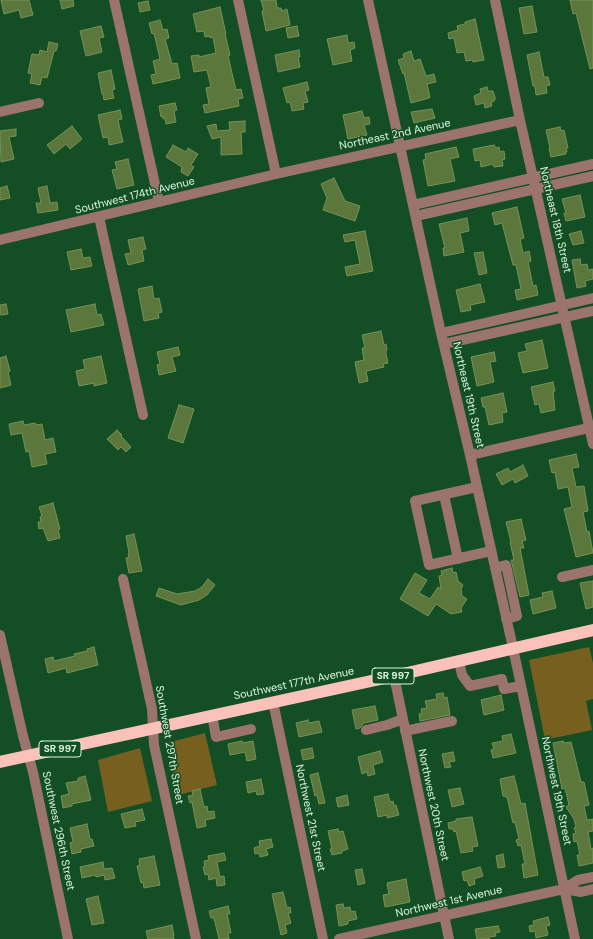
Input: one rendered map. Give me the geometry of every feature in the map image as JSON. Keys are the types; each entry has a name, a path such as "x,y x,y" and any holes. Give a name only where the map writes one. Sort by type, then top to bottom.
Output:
{"highway":[{"name":"Southwest 177th Avenue","path":"0,762 394,676 593,630"}],"street":[{"path":"114,0 159,202"},
{"path":"238,0 276,174"},
{"name":"Northeast 19th Street","path":"368,0 441,333 513,648"},
{"name":"Northeast 18th Street","path":"495,0 533,178 591,427 593,444"},
{"path":"0,112 39,102"},
{"name":"Northeast 2nd Avenue","path":"276,174 520,120"},
{"path":"413,205 593,164"},
{"name":"Southwest 174th Avenue","path":"0,240 276,174"},
{"path":"416,216 593,176"},
{"path":"99,217 143,415"},
{"path":"441,333 593,298"},
{"path":"444,344 593,311"},
{"path":"470,455 591,427"},
{"path":"477,487 415,501 429,565 491,551"},
{"path":"444,494 458,559"},
{"path":"562,577 593,570"},
{"name":"Southwest 297th Street","path":"123,579 152,709 154,745 196,939"},
{"name":"Southwest 296th Street","path":"0,635 68,939"},
{"name":"Northwest 19th Street","path":"513,648 575,939"},
{"path":"459,661 462,675 470,686 502,679 504,689 521,686"},
{"name":"Northwest 20th Street","path":"394,676 449,939"},
{"name":"Northwest 21st Street","path":"273,702 323,939"},
{"path":"212,715 216,737 250,729"},
{"path":"366,730 403,719"},
{"path":"405,731 452,721"},
{"name":"Northwest 1st Avenue","path":"339,939 564,889 578,880 593,877"},
{"name":"Northwest 1st Avenue","path":"564,889 581,892 593,889"}],"shaded area":[{"path":"589,647 593,663 593,699 586,701 592,730 545,740 529,660"},
{"path":"205,733 217,785 178,795 167,743"},
{"path":"140,748 152,801 108,812 98,760"}],"building":[{"path":"1,0 29,0 33,15 21,18 19,10 4,14"},
{"path":"60,0 73,0 74,6 62,9"},
{"path":"261,0 276,0 277,8 281,8 282,11 287,9 290,25 266,31 262,11 264,11"},
{"path":"570,0 593,0 593,68 590,69 576,13 573,14"},
{"path":"148,1 150,10 140,12 138,3"},
{"path":"532,6 537,32 524,34 519,8"},
{"path":"220,7 230,55 228,56 236,90 241,89 243,98 238,99 239,106 205,113 203,105 209,104 206,88 211,87 207,70 194,72 191,56 199,55 199,57 216,53 213,37 205,37 204,31 197,32 193,14"},
{"path":"475,19 484,60 473,62 473,60 466,61 464,52 457,53 454,38 449,39 448,33 458,30 457,26"},
{"path":"160,20 163,30 167,29 169,38 165,39 172,64 177,63 180,78 153,84 151,75 156,74 153,61 160,59 154,33 152,34 149,23"},
{"path":"101,26 104,37 99,38 102,52 86,56 80,31"},
{"path":"297,26 299,36 288,38 286,28"},
{"path":"347,35 348,43 354,42 355,48 350,50 352,61 333,65 327,39"},
{"path":"49,42 58,44 56,51 54,51 47,78 42,77 40,85 30,83 32,74 28,73 32,54 39,55 40,50 47,52"},
{"path":"299,50 300,57 298,57 300,67 278,72 275,55"},
{"path":"411,51 414,61 420,59 426,76 434,74 436,82 427,84 429,98 411,103 404,73 403,74 398,60 404,58 403,54"},
{"path":"539,52 544,77 548,77 550,85 546,86 547,93 536,95 527,55"},
{"path":"111,70 115,89 112,90 114,98 104,100 98,73"},
{"path":"307,82 309,90 305,91 308,102 303,103 304,109 292,111 290,102 287,103 283,88"},
{"path":"487,87 488,91 493,91 495,97 495,100 491,103 492,106 485,108 484,103 476,105 474,96 481,93 480,89"},
{"path":"175,103 177,110 174,111 176,122 166,124 165,118 163,119 163,116 161,117 159,106"},
{"path":"432,109 435,118 414,123 411,112"},
{"path":"120,110 122,119 118,120 123,142 109,145 108,137 103,138 98,115"},
{"path":"362,111 364,118 369,117 370,124 364,125 367,135 348,139 343,115"},
{"path":"245,121 245,132 241,132 242,154 221,155 221,137 212,139 207,126 216,124 217,131 230,130 229,122"},
{"path":"72,126 82,139 70,149 66,144 54,154 47,145"},
{"path":"560,127 561,131 564,130 568,148 566,148 567,152 565,152 566,154 551,157 546,130"},
{"path":"16,129 16,136 9,137 14,159 1,162 0,131"},
{"path":"173,145 186,152 188,148 198,154 191,165 194,167 188,176 181,172 182,167 166,157"},
{"path":"494,145 496,148 499,147 500,152 504,151 505,159 502,160 503,166 494,167 493,164 481,167 480,160 475,161 473,149"},
{"path":"456,147 459,157 450,159 455,181 428,186 423,160 426,159 425,154"},
{"path":"128,159 134,185 117,189 112,170 117,169 115,162"},
{"path":"334,178 345,201 360,206 355,221 323,210 327,198 321,184"},
{"path":"7,186 10,198 0,200 0,188"},
{"path":"47,186 50,203 57,202 58,210 38,213 36,203 41,203 38,188"},
{"path":"580,195 585,217 566,221 564,213 566,213 562,199"},
{"path":"517,207 524,238 520,239 523,253 529,251 531,261 528,262 533,286 536,285 538,295 517,300 515,290 521,289 516,265 513,265 502,223 495,225 492,213"},
{"path":"467,218 469,231 460,233 464,252 444,256 443,248 445,248 439,224"},
{"path":"365,231 373,271 347,276 345,267 360,264 355,240 345,242 343,235"},
{"path":"581,231 584,243 573,245 569,234"},
{"path":"143,237 146,249 142,250 144,261 128,265 125,254 131,253 128,240"},
{"path":"81,249 83,258 90,257 92,266 71,270 67,252"},
{"path":"483,252 487,273 479,275 474,253"},
{"path":"580,259 581,265 587,264 588,270 593,269 593,279 585,281 586,286 577,288 572,260"},
{"path":"480,284 485,302 470,305 471,310 461,312 456,290"},
{"path":"152,286 154,299 159,298 162,312 158,313 159,318 144,321 138,289"},
{"path":"6,304 8,314 0,315 0,305"},
{"path":"95,304 97,315 101,314 104,325 71,332 66,310"},
{"path":"381,331 384,345 386,344 388,363 383,364 384,367 366,371 368,381 359,383 355,362 364,360 362,348 365,348 362,335"},
{"path":"542,340 548,368 523,373 518,353 527,351 525,344"},
{"path":"178,347 180,355 172,357 176,371 159,375 157,365 160,364 157,352"},
{"path":"494,352 496,361 490,362 494,382 477,386 471,357"},
{"path":"6,356 10,371 8,372 11,385 0,388 0,358"},
{"path":"101,356 107,383 94,386 94,383 79,386 76,371 85,369 83,360"},
{"path":"553,382 555,391 553,391 555,410 541,413 539,404 535,405 531,387"},
{"path":"503,393 507,412 502,413 503,422 489,425 485,407 483,407 481,398"},
{"path":"179,405 194,409 183,443 168,438"},
{"path":"23,421 24,425 35,423 36,425 42,424 45,440 53,438 56,452 45,454 47,464 32,467 29,451 26,452 22,433 11,435 9,424"},
{"path":"117,430 131,447 126,452 121,447 118,450 107,439"},
{"path":"576,454 579,467 572,468 576,487 584,486 588,511 583,512 587,532 589,531 593,553 576,557 564,509 572,507 568,487 558,489 555,472 552,473 549,460"},
{"path":"523,465 528,476 515,483 513,479 502,485 496,474 508,468 510,472"},
{"path":"53,503 60,529 58,530 60,538 48,541 43,528 39,529 38,522 41,522 40,517 42,516 39,507"},
{"path":"521,519 526,540 522,541 524,548 520,548 529,595 520,597 511,560 514,560 506,522"},
{"path":"134,534 142,571 129,573 126,558 129,557 129,553 126,536"},
{"path":"452,568 453,573 456,572 458,581 463,585 461,589 462,596 467,599 461,608 462,612 451,614 436,604 428,616 400,599 415,573 427,580 419,593 430,599 438,587 441,589 439,576 442,575 441,571"},
{"path":"208,579 215,585 207,595 199,600 181,605 156,596 159,588 177,594 195,591 202,587"},
{"path":"593,581 593,607 586,609 580,583"},
{"path":"552,591 556,608 533,614 530,600 543,597 542,593"},
{"path":"94,647 98,665 67,673 66,668 48,673 45,659 53,657 54,661 75,656 74,654 87,651 87,649"},
{"path":"443,693 444,698 447,697 450,715 420,721 419,714 422,713 421,709 427,708 425,701 437,699 436,694"},
{"path":"501,695 504,710 484,715 481,700"},
{"path":"375,706 378,720 364,723 360,728 356,729 352,710"},
{"path":"308,720 309,723 319,721 322,732 299,737 296,723"},
{"path":"511,734 516,753 493,758 491,750 494,749 492,743 503,741 502,736"},
{"path":"242,741 242,743 253,741 256,759 247,761 245,752 230,755 228,744"},
{"path":"563,741 563,743 571,742 581,782 584,782 589,805 584,806 587,820 593,819 593,831 588,832 591,849 593,848 593,863 579,866 577,855 580,855 577,841 574,842 573,834 576,833 574,828 576,827 574,819 566,807 569,805 565,788 562,789 553,743"},
{"path":"312,748 314,758 303,760 301,750"},
{"path":"380,751 383,762 373,765 375,774 368,776 367,772 362,774 358,757"},
{"path":"453,752 455,761 449,762 451,767 445,768 442,754"},
{"path":"318,773 325,803 319,804 317,795 315,796 310,775"},
{"path":"85,776 91,800 72,804 72,806 63,808 61,796 69,794 66,783 78,781 78,778"},
{"path":"514,776 521,804 525,803 538,875 524,878 522,864 525,864 521,845 518,846 516,840 519,839 515,822 513,823 507,797 503,796 500,779"},
{"path":"261,779 264,794 257,795 256,791 248,793 246,782"},
{"path":"460,788 464,804 452,807 448,790"},
{"path":"200,789 204,807 207,806 208,812 214,811 215,818 205,820 206,826 197,828 192,802 190,803 188,796 193,795 192,791"},
{"path":"388,794 390,802 393,801 394,806 396,805 399,815 387,818 387,815 378,817 374,797"},
{"path":"347,795 349,805 338,807 336,798"},
{"path":"142,809 145,820 135,822 136,826 125,828 121,814"},
{"path":"472,817 478,846 472,847 473,851 461,853 456,831 454,832 453,829 449,829 448,823 456,821 456,819"},
{"path":"87,824 90,839 92,839 94,846 81,849 81,852 72,854 70,843 73,842 70,828"},
{"path":"338,829 339,832 343,831 348,849 342,851 342,853 332,855 328,831"},
{"path":"271,839 273,847 266,849 268,855 260,857 259,853 255,854 254,848 260,846 259,841"},
{"path":"224,853 226,860 217,862 220,877 224,876 225,885 217,886 216,878 209,880 208,874 205,875 203,867 205,867 204,861 209,860 208,856"},
{"path":"503,854 505,867 498,868 496,856"},
{"path":"154,856 160,885 144,888 143,882 141,883 137,866 140,865 139,859"},
{"path":"103,862 104,869 112,868 115,878 105,880 104,875 96,877 95,875 82,878 80,867"},
{"path":"480,867 483,876 474,879 475,884 469,886 467,880 464,881 462,872"},
{"path":"362,869 365,883 358,885 355,870"},
{"path":"406,879 410,902 385,907 383,895 389,894 387,883"},
{"path":"283,892 287,908 290,907 291,913 288,913 291,923 285,925 287,933 281,935 272,894"},
{"path":"98,896 104,923 92,925 86,899"},
{"path":"343,904 344,908 350,907 351,912 355,911 357,919 348,921 348,924 339,926 336,905"},
{"path":"228,906 230,914 227,914 231,933 228,933 229,939 219,939 214,918 211,918 209,911"},
{"path":"548,917 550,925 546,926 548,935 536,938 535,931 530,932 529,926 534,925 533,921"},
{"path":"172,925 174,939 148,939 146,931"},
{"path":"498,926 500,932 495,933 496,936 489,937 489,939 477,939 475,929"}]}
